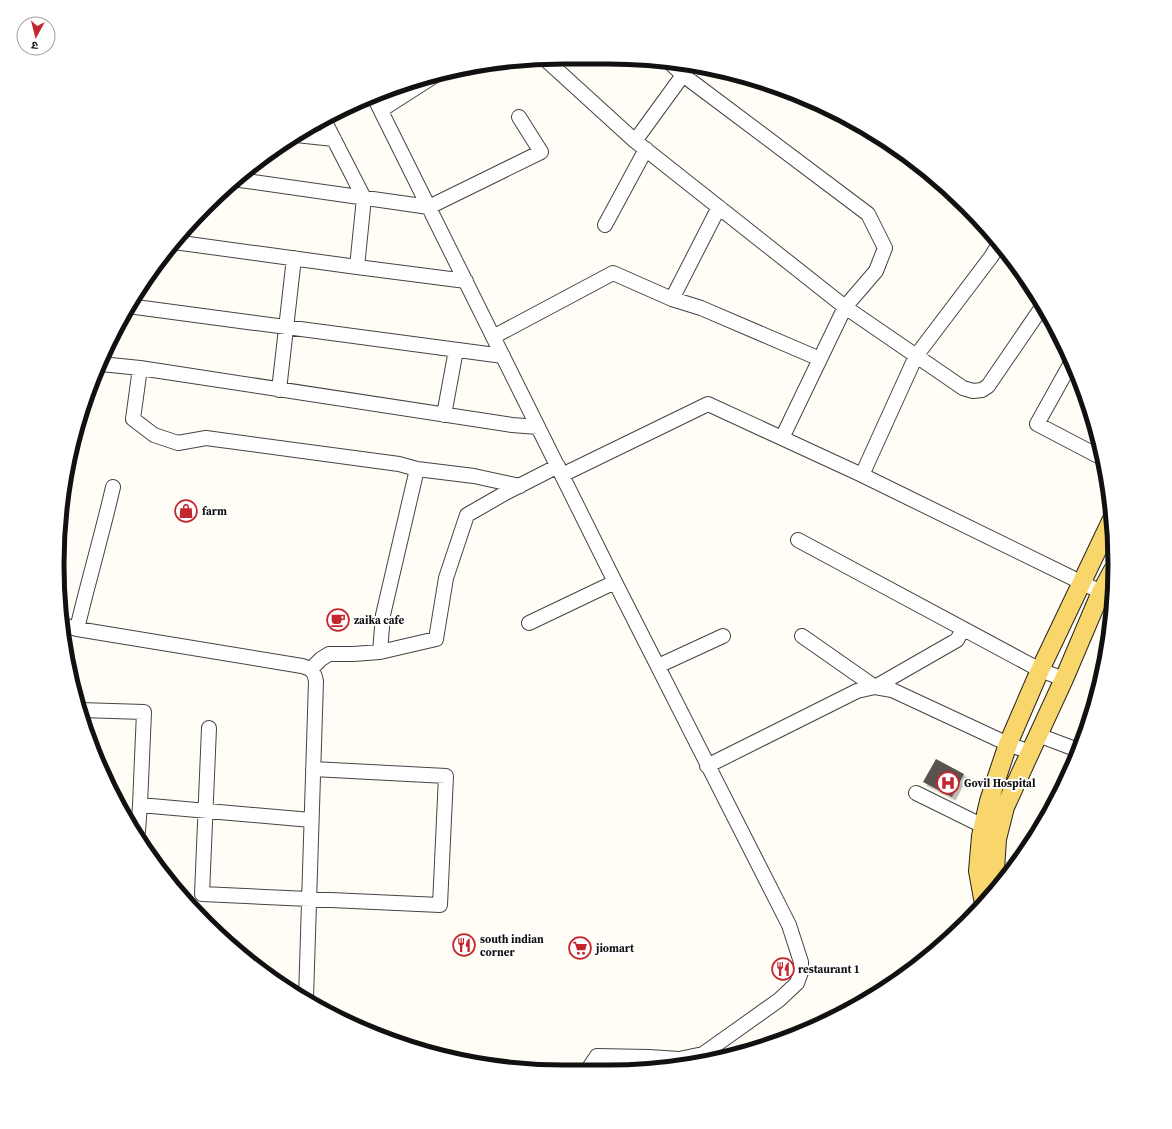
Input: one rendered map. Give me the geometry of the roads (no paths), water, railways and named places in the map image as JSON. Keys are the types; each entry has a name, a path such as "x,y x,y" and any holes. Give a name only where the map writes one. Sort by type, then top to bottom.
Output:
{"main road":[{"path":"983,896 978,871 981,836 989,802 1008,744 1040,670 1107,530"},
{"path":"997,879 995,870 997,839 1004,807 1064,679 1108,580"}],"street":[{"path":"551,64 640,145 845,307 963,388 972,391 982,390 988,386 1039,311"},
{"path":"605,225 640,145 687,71"},
{"path":"688,71 868,214 885,248 876,271 845,307 782,438"},
{"path":"380,110 417,87"},
{"path":"376,101 707,766 789,925 801,962 801,972 797,983 779,1000 703,1054 679,1058 596,1056 591,1065"},
{"path":"243,180 428,207 541,152 519,117"},
{"path":"326,125 364,198 357,267"},
{"path":"306,136 334,139"},
{"path":"672,299 719,207"},
{"path":"181,243 466,281"},
{"path":"862,475 916,356 991,258 996,249"},
{"path":"279,390 294,258"},
{"path":"493,337 613,273 672,299 701,308 820,359"},
{"path":"135,307 503,356"},
{"path":"444,415 456,350"},
{"path":"106,365 140,368 512,425 538,427"},
{"path":"140,368 133,419 154,436 178,442 206,438 399,464 417,469 474,476 520,486"},
{"path":"1068,369 1037,424 1095,454"},
{"path":"311,669 321,659 329,654 380,652 436,638 446,578 467,515 520,486 560,471 708,404 862,475 1101,592"},
{"path":"380,652 383,615 417,469"},
{"path":"77,629 90,576 102,537 113,487"},
{"path":"798,540 1040,670 1064,679"},
{"path":"529,623 615,582"},
{"path":"68,626 302,666 311,669 316,682 308,899 301,990"},
{"path":"707,766 857,692 875,688 957,640 963,629"},
{"path":"658,666 723,636"},
{"path":"802,636 875,688 892,690 1008,744 1030,752"},
{"path":"86,710 144,712 138,827"},
{"path":"209,728 202,894 440,905 446,776 313,769"},
{"path":"1038,734 1073,748"},
{"path":"916,793 983,826"},
{"path":"140,805 311,820"}],"place":[{"name":"farm","path":"186,511"},
{"name":"zaika cafe","path":"338,620"},
{"name":"Govil Hospital","path":"948,783"},
{"name":"south indian corner","path":"464,945"},
{"name":"jiomart","path":"580,948"},
{"name":"restaurant 1","path":"783,969"}]}
